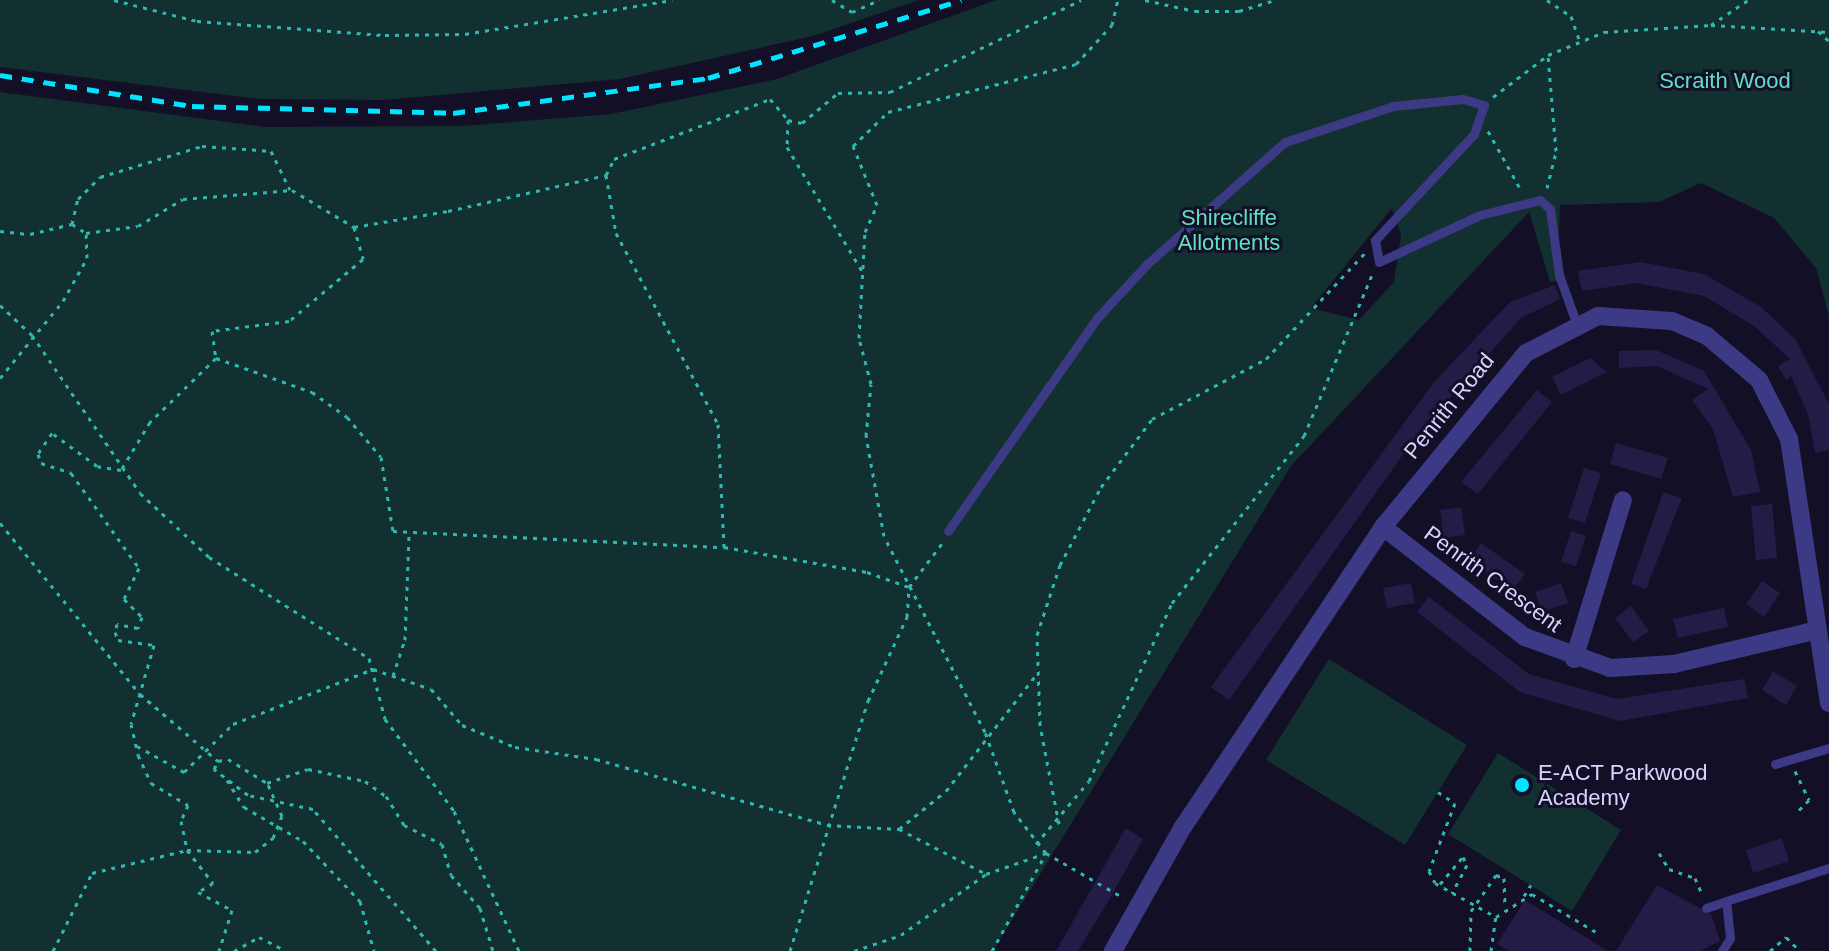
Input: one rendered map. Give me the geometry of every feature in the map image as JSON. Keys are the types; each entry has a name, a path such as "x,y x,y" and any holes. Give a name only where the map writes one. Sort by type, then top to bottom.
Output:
{"street":[{"name":"Penrith Road","path":"1113,951 1137,906 1383,527 1496,383 1526,353 1598,316 1672,321 1707,336 1759,380 1789,439 1814,631 1829,703"},
{"path":"1574,659 1623,500"},
{"name":"Penrith Crescent","path":"1383,527 1525,637 1574,659 1643,668 1814,631"}],"lane":[{"path":"948,531 1098,317 1147,264 1285,142 1393,106 1463,99 1484,105 1482,120 1375,240 1379,262 1527,200 1540,200 1550,209 1559,275 1577,325"},
{"path":"1775,764 1829,748"},
{"path":"1705,904 1726,901 1829,868"},
{"path":"1722,951 1730,938 1726,901"}],"path":[{"path":"114,0 197,21 385,35 465,34 672,0"},
{"path":"832,0 852,12 879,0"},
{"path":"724,547 718,424 616,233 606,175 614,159 770,99 788,120 802,123 838,93 890,92 1081,0"},
{"path":"1118,0 1112,25 1076,64 888,112 853,146 877,205 865,232 865,276 859,338 871,384 866,436 884,536 985,732 1014,812 1046,853 1137,906"},
{"path":"1145,0 1195,11 1239,11 1275,0"},
{"path":"1547,0 1571,16 1579,39"},
{"path":"1711,25 1748,0"},
{"path":"1484,105 1548,55 1579,39 1711,25 1829,32"},
{"path":"1818,31 1829,41"},
{"path":"1540,200 1556,173 1548,55"},
{"path":"788,120 787,147 865,276"},
{"path":"1482,120 1527,200"},
{"path":"72,224 78,199 100,177 202,146 271,151 290,190 354,227 606,175"},
{"path":"0,231 30,234 72,224 86,233 138,226 183,199 290,190"},
{"path":"216,358 212,331 289,321 363,259 354,227"},
{"path":"0,378 87,258 86,233"},
{"path":"1059,824 1038,673 1037,635 1060,565 1101,487 1152,419 1266,359 1375,240"},
{"path":"1036,844 1059,824 1089,781 1172,603 1304,436 1379,262"},
{"path":"0,305 32,335 121,470 209,557 337,632 373,669 431,689 462,725 515,747 596,759 827,825 899,829 986,874"},
{"path":"216,358 312,392 347,417 381,457 393,531 479,530 724,547 867,572 909,587"},
{"path":"121,470 150,422 216,358"},
{"path":"121,470 97,466 52,433 41,440 41,463 71,473 139,568 124,599 142,617 138,628 117,624 115,632 118,640 154,645 131,724 151,783 188,805 181,821 187,850 212,875 213,883 198,892 232,910 219,951"},
{"path":"0,523 140,694 218,761"},
{"path":"790,951 868,701 907,617 909,587 933,564 948,531"},
{"path":"393,676 405,640 409,533"},
{"path":"137,746 184,772 233,724 373,669"},
{"path":"373,669 385,719 454,811 519,951"},
{"path":"899,829 946,791 985,732 1038,673"},
{"path":"53,951 92,873 187,850 255,852 277,830 282,816 267,783 228,759 218,761"},
{"path":"218,761 214,769 248,795 313,809 436,951"},
{"path":"1796,813 1809,800 1794,773 1801,767"},
{"path":"267,783 308,769 365,781 386,796 404,825 442,844 451,875 480,908 493,951"},
{"path":"227,779 244,807 277,830 303,841 360,901 374,951"},
{"path":"1438,792 1455,803 1428,862 1439,885 1496,917"},
{"path":"854,951 901,935 986,874 1046,853"},
{"path":"992,951 1046,853"},
{"path":"1659,853 1669,869 1695,878 1705,904"},
{"path":"1439,885 1463,857 1467,865 1452,893"},
{"path":"1470,951 1474,906 1500,875 1505,907"},
{"path":"1491,951 1496,917 1505,907 1524,896 1531,885"},
{"path":"1524,896 1596,932"},
{"path":"234,951 259,937 286,951"},
{"path":"1770,951 1786,937 1800,951"}],"green space":[{"path":"0,0 919,0 813,36 620,79 385,100 259,99 0,67"},
{"path":"996,0 1829,0 1829,316 1816,268 1774,218 1701,183 1659,202 1560,205 1557,281 1550,282 1529,212 1291,466 993,951 0,951 0,92 265,127 462,126 611,114 777,79","holes":["1392,208 1401,235 1394,282 1359,320 1311,308"]},
{"path":"1329,659 1467,745 1405,845 1266,760"},
{"path":"1498,753 1621,830 1572,911 1448,834"}],"building":[{"path":"1640,262 1704,274 1761,307 1795,339 1829,404 1829,450 1815,453 1808,414 1791,376 1786,380 1778,366 1790,359 1754,326 1704,296 1636,283 1582,291 1578,271"},
{"path":"1555,285 1560,299 1521,318 1416,436 1229,700 1211,687 1434,382 1510,302"},
{"path":"1656,350 1704,371 1751,450 1760,492 1733,497 1713,429 1692,400 1708,389 1657,366 1619,368 1619,351"},
{"path":"1590,358 1607,372 1561,395 1552,377"},
{"path":"1537,390 1552,402 1478,494 1461,482"},
{"path":"1616,443 1668,458 1661,479 1610,464"},
{"path":"1584,468 1601,473 1585,523 1568,518"},
{"path":"1663,492 1682,498 1646,589 1631,584"},
{"path":"1772,504 1777,558 1756,560 1751,506"},
{"path":"1461,507 1465,535 1444,538 1440,510"},
{"path":"1571,531 1586,536 1576,566 1561,562"},
{"path":"1481,543 1525,574 1512,591 1469,560"},
{"path":"1762,581 1780,593 1764,617 1746,604"},
{"path":"1411,583 1415,603 1387,608 1383,588"},
{"path":"1561,583 1568,603 1542,612 1535,592"},
{"path":"1429,597 1529,674 1617,699 1744,679 1748,698 1620,721 1520,692 1417,612"},
{"path":"1631,606 1649,631 1633,642 1615,618"},
{"path":"1724,608 1728,627 1678,638 1673,619"},
{"path":"1773,671 1797,686 1786,705 1762,690"},
{"path":"1126,828 1143,839 1109,900 1078,951 1056,951"},
{"path":"1782,838 1789,861 1753,873 1746,850"},
{"path":"1657,885 1711,914 1720,941 1700,951 1616,951"},
{"path":"1525,900 1608,951 1509,951 1497,944"}],"railway":[{"path":"0,75 192,106 453,113 708,78 961,0"}],"place":[{"name":"E-ACT Parkwood Academy","path":"1522,785"}],"park label":[{"name":"Scraith Wood","path":"1725,81"},
{"name":"Shirecliffe Allotments","path":"1229,230"}]}
